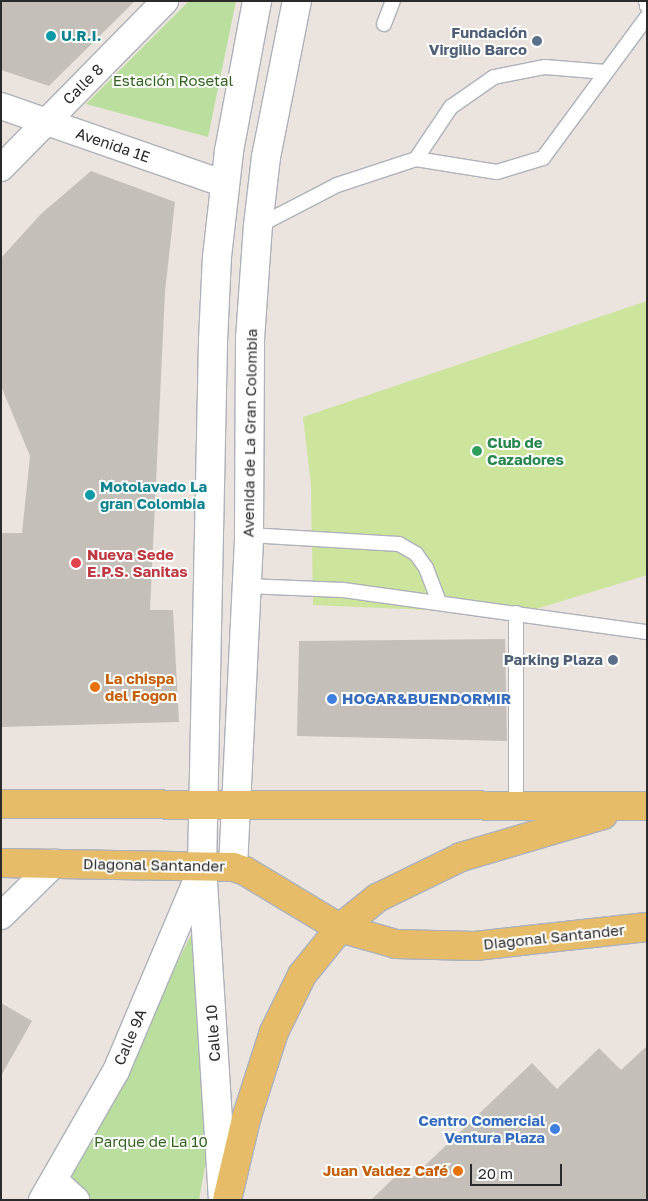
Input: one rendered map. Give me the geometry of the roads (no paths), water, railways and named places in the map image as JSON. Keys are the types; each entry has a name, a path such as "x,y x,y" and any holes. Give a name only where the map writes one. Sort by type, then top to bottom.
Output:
{"main road":[{"path":"1,804 640,806"},
{"path":"225,1200 246,1119 277,1026 302,975 340,928 384,894 461,857 640,806"},
{"name":"Diagonal Santander","path":"1,863 233,867 245,871 340,928 396,944 448,947 647,927"}],"street":[{"name":"Calle 8","path":"1,168 165,1"},
{"path":"202,867 213,341 225,184 256,1"},
{"name":"Avenida de La Gran Colombia","path":"233,867 249,535 250,339 258,226 266,157 297,1"},
{"name":"Avenida 1E","path":"1,106 225,184"},
{"path":"1,916 55,863"},
{"name":"Calle 9A","path":"48,1190 116,1071 202,867"},
{"name":"Calle 10","path":"202,867 225,1200"},
{"path":"48,1190 76,1200"}],"lane":[{"path":"384,24 393,1"},
{"path":"646,1 647,6"},
{"path":"258,226 337,185 416,159 497,172 543,158 647,17"},
{"path":"416,159 451,107 494,77 545,67 606,72"},
{"path":"249,535 399,544 416,554 426,568 439,602"},
{"path":"246,586 343,590 647,632"},
{"path":"516,613 516,806"}],"place":[{"name":"U.R.I.","path":"51,36"},
{"name":"Fundación Virgilio Barco","path":"537,41"},
{"name":"Club de Cazadores","path":"477,451"},
{"name":"Motolavado La gran Colombia","path":"90,495"},
{"name":"Nueva Sede E.P.S. Sanitas","path":"76,563"},
{"name":"Parking Plaza","path":"613,660"},
{"name":"La chispa del Fogon","path":"95,687"},
{"name":"HOGAR&BUENDORMIR","path":"332,699"},
{"name":"Centro Comercial Ventura Plaza","path":"555,1129"},
{"name":"Juan Valdez Café","path":"458,1171"}],"park label":[{"name":"Estación Rosetal","path":"173,81"},
{"name":"Parque de La 10","path":"151,1142"}]}
